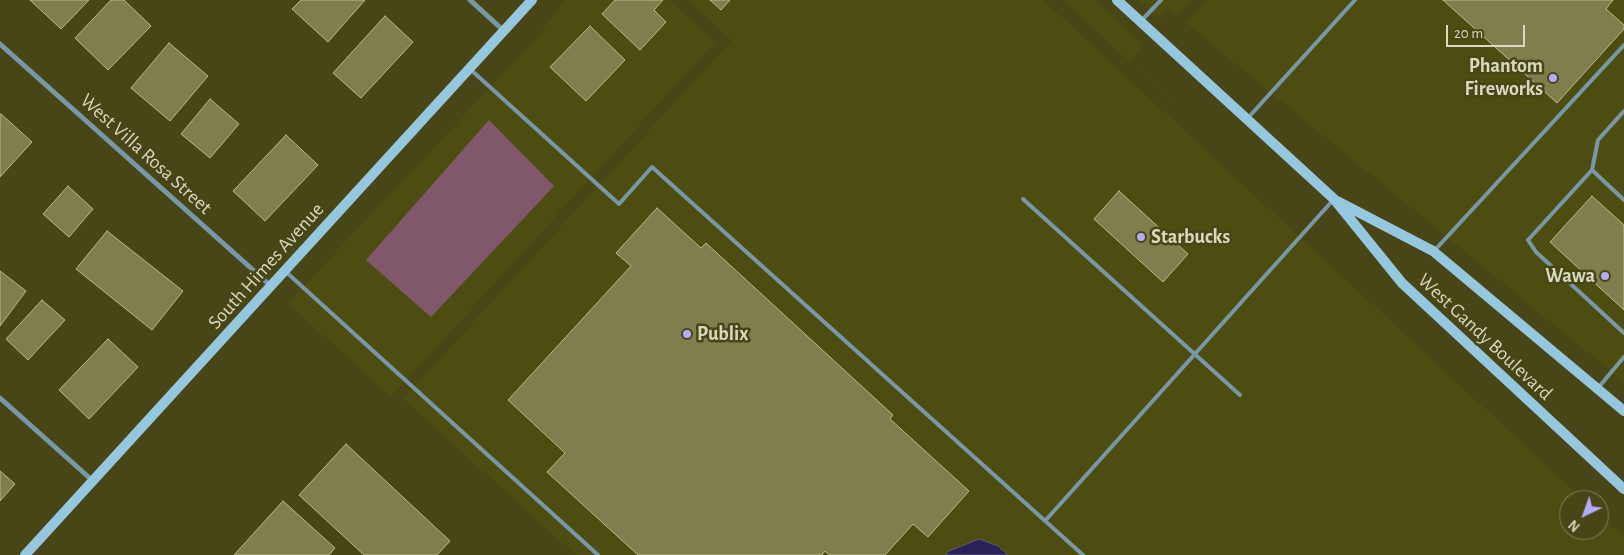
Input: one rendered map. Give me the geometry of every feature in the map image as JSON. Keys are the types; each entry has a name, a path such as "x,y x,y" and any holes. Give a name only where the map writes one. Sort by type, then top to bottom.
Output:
{"main road":[{"name":"South Himes Avenue","path":"26,555 532,0"},
{"name":"West Gandy Boulevard","path":"1116,0 1334,199 1402,284 1624,489"},
{"name":"West Gandy Boulevard","path":"1334,199 1433,251 1624,411"}],"street":[{"path":"470,0 504,30"},
{"name":"West Villa Rosa Street","path":"0,44 271,286"},
{"path":"0,398 93,481"}],"lane":[{"path":"1141,22 1161,0"},
{"path":"1247,119 1355,0"},
{"path":"1433,251 1624,45"},
{"path":"469,69 619,204 652,167 1083,555"},
{"path":"1624,111 1598,140 1592,170 1528,240 1536,252 1624,333"},
{"path":"1592,170 1624,200"},
{"path":"1045,521 1334,199"},
{"path":"1024,200 1240,395"},
{"path":"285,271 598,555"},
{"path":"1597,389 1624,357"}],"shaded area":[{"path":"565,0 668,0 715,42 391,397 288,303 536,39"},
{"path":"688,0 1043,0 1573,490 1559,490 1559,540 1609,540 1609,523 1624,537 1624,555 576,555 403,399 732,40"},
{"path":"1063,0 1094,0 1143,44 1131,61 1207,133"},
{"path":"1139,0 1192,0 1177,16 1168,9 1161,20"},
{"path":"1207,0 1624,0 1624,382 1186,23"},
{"path":"489,120 554,186 431,317 366,260"},
{"path":"979,539 998,546 1008,555 945,555 949,551"}],"building":[{"path":"30,0 89,0 61,29"},
{"path":"111,0 124,0 151,26 108,70 75,38"},
{"path":"301,0 365,0 328,42 292,9"},
{"path":"615,0 663,0 654,10 666,22 640,50 602,14"},
{"path":"710,0 730,0 721,10"},
{"path":"1443,0 1613,0 1606,9 1624,25 1624,29 1557,103"},
{"path":"385,16 413,42 361,98 333,73"},
{"path":"590,26 625,60 586,101 550,67"},
{"path":"169,43 208,76 170,121 131,88"},
{"path":"210,99 239,124 210,158 181,134"},
{"path":"1,114 32,142 0,177 0,116"},
{"path":"286,135 318,165 265,221 233,191"},
{"path":"68,186 93,209 69,237 43,214"},
{"name":"Starbucks","path":"1119,191 1188,254 1163,282 1094,219"},
{"name":"Wawa","path":"1592,196 1624,225 1624,310 1550,242"},
{"name":"Publix","path":"657,208 701,248 706,243 893,415 890,419 969,491 928,537 913,524 885,555 829,555 825,551 822,555 638,555 547,472 565,453 508,400 631,266 616,253"},
{"path":"107,231 183,291 152,330 76,269"},
{"path":"0,271 26,291 0,326"},
{"path":"42,300 65,320 28,360 6,339"},
{"path":"108,339 138,367 89,419 59,390"},
{"path":"346,444 450,541 437,555 364,555 299,495"},
{"path":"0,471 15,484 0,501"},
{"path":"283,501 335,548 329,555 234,555"}],"place":[{"name":"Phantom Fireworks","path":"1553,78"},
{"name":"Starbucks","path":"1141,237"},
{"name":"Wawa","path":"1605,276"},
{"name":"Publix","path":"687,334"}]}
